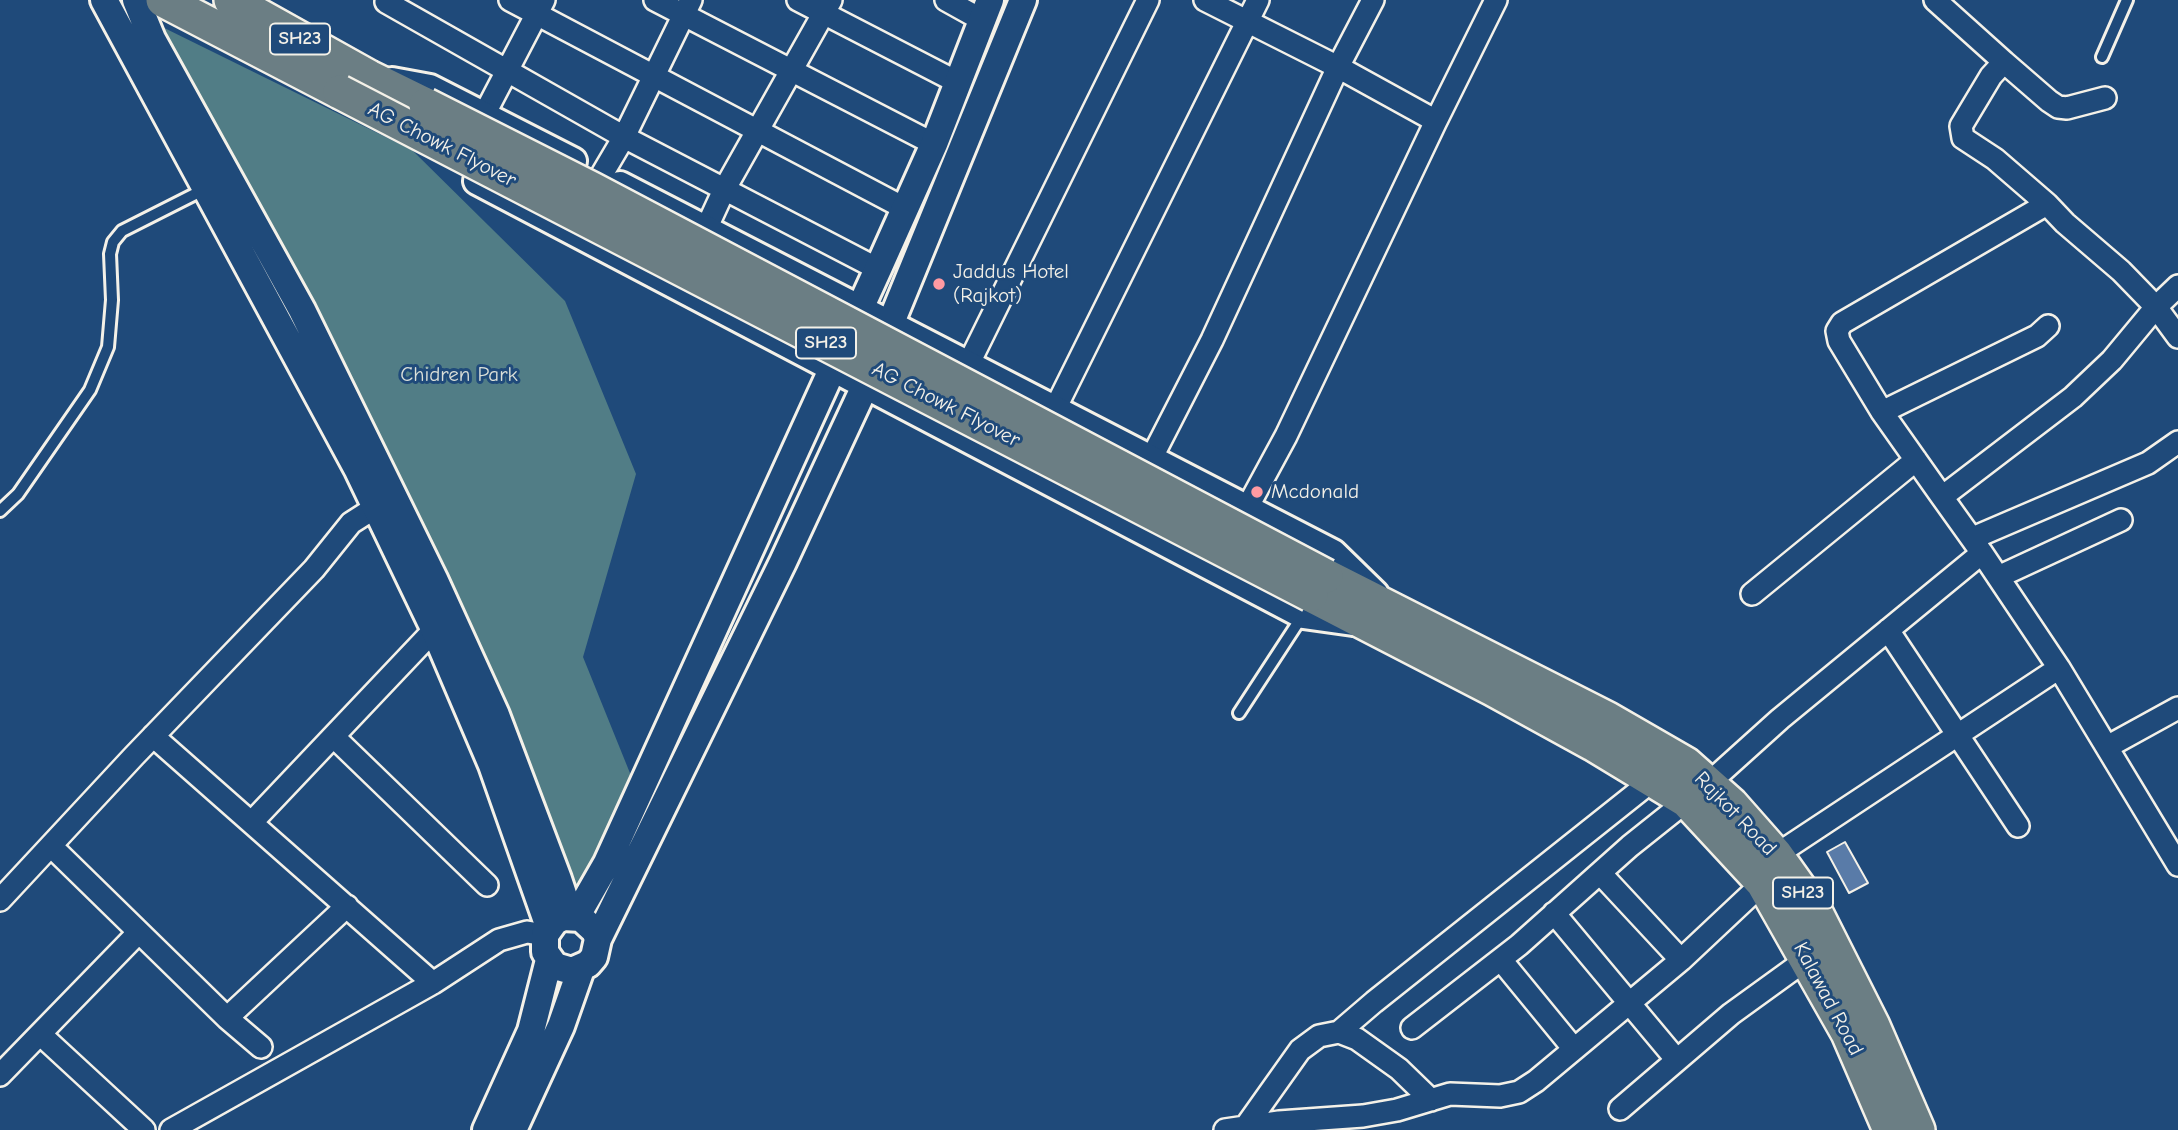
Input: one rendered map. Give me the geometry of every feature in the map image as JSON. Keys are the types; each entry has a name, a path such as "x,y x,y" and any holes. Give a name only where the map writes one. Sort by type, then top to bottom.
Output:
{"main road":[{"name":"SH23","path":"163,0 298,71"},
{"name":"SH23","path":"231,0 355,85"},
{"name":"AG Chowk Flyover","path":"298,71 426,105 593,189 1313,595"},
{"name":"AG Chowk Flyover","path":"355,85 1313,595 1377,615"},
{"name":"Rajkot Road","path":"1377,615 1601,732 1686,764 1698,792"},
{"name":"Kalawad Road","path":"1601,732 1653,780 1698,792 1735,851 1770,869 1807,959 1848,1033 1890,1130"},
{"name":"Rajkot Road","path":"1770,869 1813,907 1873,1026 1918,1130"}],"street":[{"path":"104,0 376,507 435,630 492,765 556,931 563,970 581,969"},
{"path":"136,0 152,38 302,310 434,579 500,728 563,894 531,1031 486,1130"},
{"path":"510,0 540,8 654,75 905,209"},
{"path":"655,0 687,7 791,72 934,145"},
{"path":"798,0 827,6 957,82"},
{"path":"556,931 607,863 934,145 986,10 946,0"},
{"path":"513,1130 561,1026 581,969 594,957 598,939 783,562 865,386 1023,0"},
{"path":"968,365 1148,0"},
{"path":"1205,0 1338,67 1436,121"},
{"path":"1055,409 1258,0"},
{"path":"1151,459 1212,340 1338,67 1373,0"},
{"path":"1247,508 1286,436 1496,0"},
{"path":"1935,0 2049,102 2067,108 2105,98"},
{"path":"386,2 463,43 624,137 878,269"},
{"path":"706,229 724,190 827,6"},
{"path":"601,176 624,137 687,7"},
{"path":"484,115 540,8"},
{"path":"2004,62 1991,76 1961,126 1963,138 1995,159 2121,271 2156,307 2178,337"},
{"path":"298,71 323,99 832,370 1313,595"},
{"path":"355,85 430,88 1247,508 1333,553 1377,615"},
{"path":"2046,204 1842,323 1837,331 1839,341 1882,412 1978,545 2059,668 2178,864"},
{"path":"1942,496 2073,397 2112,360 2156,307 2178,286"},
{"path":"1882,412 2037,336 2048,326"},
{"path":"1412,1028 1501,960 1780,719 1888,630 1978,545 2148,463 2178,442"},
{"path":"1752,594 1916,460"},
{"path":"0,900 314,569 351,523 376,507"},
{"path":"1998,577 2122,520"},
{"path":"252,822 435,630"},
{"path":"1888,630 2018,826"},
{"path":"1225,1130 1363,1116 1397,1110 1450,1094 1500,1096 1519,1092 1681,960 1770,869 1957,735 2059,668"},
{"path":"2108,747 2178,708"},
{"path":"153,736 433,983"},
{"path":"334,737 488,885"},
{"path":"1246,1126 1300,1050 1319,1036 1339,1032 1653,780"},
{"path":"51,846 227,1018 261,1047"},
{"path":"1600,873 1681,960"},
{"path":"227,1018 347,906"},
{"path":"1554,913 1676,1059"},
{"path":"171,1130 433,983 499,940 527,932 556,931 589,923 598,939"},
{"path":"0,1075 139,932"},
{"path":"1620,1110 1731,1014 1807,959"},
{"path":"1501,960 1574,1049"},
{"path":"1339,1032 1357,1039 1399,1069 1432,1100"},
{"path":"40,1034 144,1130"}],"lane":[{"path":"2102,57 2127,0"},
{"path":"0,511 18,494 90,390 108,347 112,300 110,254 113,242 122,231 207,188"},
{"path":"1239,713 1313,595"}],"green space":[{"name":"Chidren Park","path":"142,17 412,150 565,301 636,474 583,657 636,788 577,902"}],"building":[{"path":"1845,842 1868,883 1849,893 1827,852"}],"place":[{"name":"Jaddus Hotel (Rajkot)","path":"939,284"},
{"name":"Mcdonald","path":"1257,492"}]}
